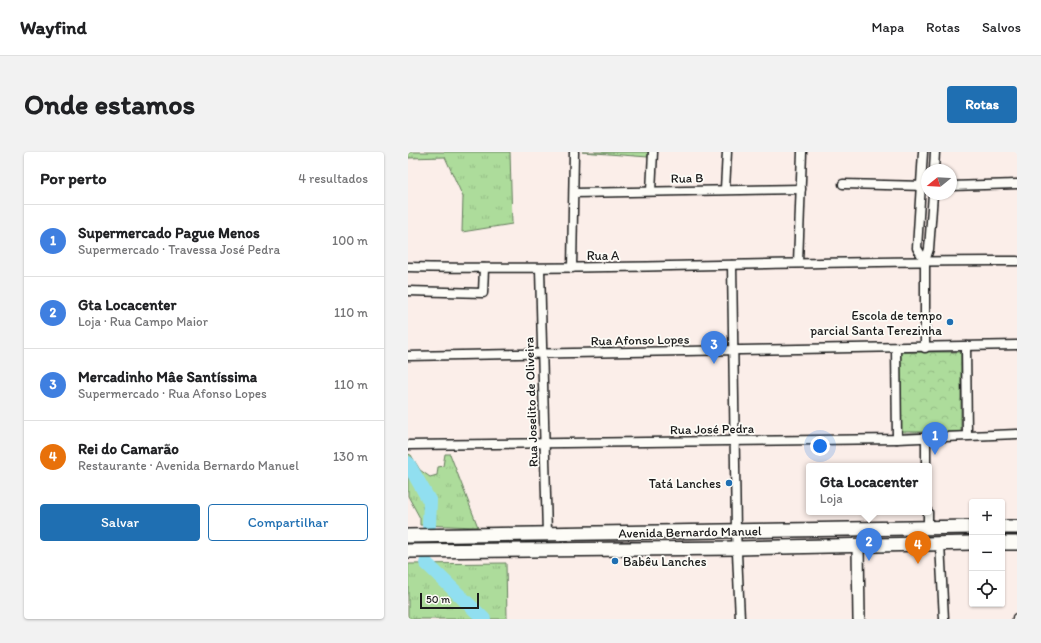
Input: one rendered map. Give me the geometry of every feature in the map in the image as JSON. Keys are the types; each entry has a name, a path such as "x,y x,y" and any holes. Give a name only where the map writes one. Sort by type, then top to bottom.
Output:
{"main road":[{"name":"Avenida Bernardo Manuel","path":"408,536 969,527"},
{"path":"1005,527 1017,527"},
{"path":"667,532 667,548"},
{"path":"1005,543 1017,543"},
{"name":"Avenida Bernardo Manuel","path":"408,551 969,544"}],"street":[{"path":"572,268 574,152"},
{"path":"651,190 653,152"},
{"path":"725,189 727,152"},
{"path":"798,263 802,152"},
{"path":"923,152 923,164"},
{"path":"934,164 935,152"},
{"path":"843,184 921,186"},
{"path":"957,186 1017,184"},
{"name":"Rua B","path":"574,193 651,190 801,189"},
{"path":"923,200 918,248 925,261"},
{"path":"925,348 925,261 929,249 933,200"},
{"name":"Rua A","path":"408,267 540,269 798,263 1017,261"},
{"path":"732,265 736,531 738,548 740,619"},
{"path":"408,291 483,293 484,268"},
{"name":"Rua Joselito de Oliveira","path":"540,269 547,534"},
{"name":"Rua Afonso Lopes","path":"408,356 925,348 1017,345"},
{"path":"966,346 967,435"},
{"path":"896,348 897,439"},
{"name":"Rua José Pedra","path":"408,445 545,442 897,439 1017,434"},
{"path":"926,438 926,463"},
{"path":"928,515 928,528"},
{"path":"940,544 944,619"},
{"path":"858,546 859,619"}],"green space":[{"path":"408,152 510,152 512,224 462,232 463,197 445,157 408,158"},
{"path":"582,152 649,152 648,157"},
{"path":"899,352 961,352 961,432 899,432"},
{"path":"408,454 411,455 420,470 430,477 437,475 438,467 443,466 445,454 450,454 478,527 420,525 420,518 408,496"},
{"path":"506,563 507,619 408,619 408,564"}],"waterway":[{"path":"408,463 430,502 429,525"},
{"path":"426,563 484,619"}],"place":[{"name":"Escola de tempo parcial Santa Terezinha","path":"950,322"},
{"name":"Mercadinho Mâe Santíssima","path":"714,364"},
{"name":"Supermercado Pague Menos","path":"935,455"},
{"name":"Tatá Lanches","path":"729,483"},
{"name":"Babêu Lanches","path":"615,561"},
{"name":"Gta Locacenter","path":"869,561"},
{"name":"Rei do Camarão","path":"918,564"}]}
